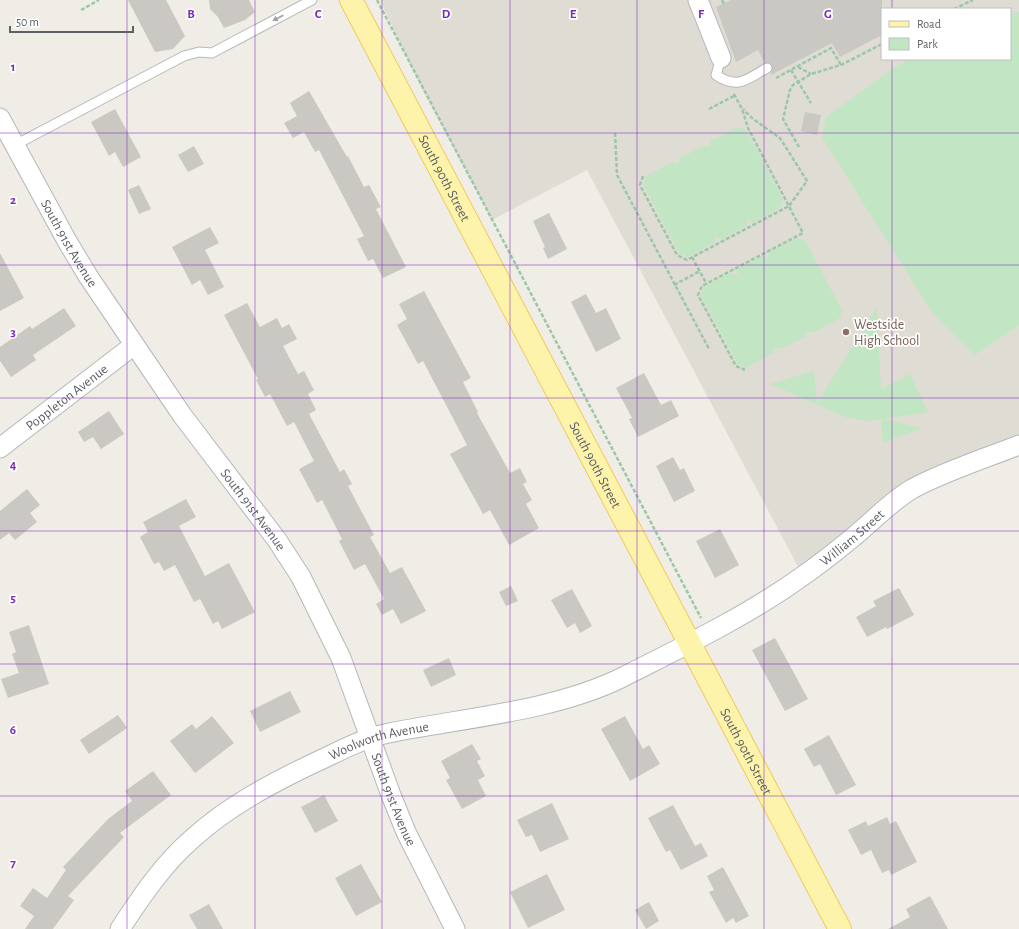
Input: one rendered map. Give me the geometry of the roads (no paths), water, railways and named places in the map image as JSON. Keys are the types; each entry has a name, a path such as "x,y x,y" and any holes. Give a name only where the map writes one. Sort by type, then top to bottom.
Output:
{"main road":[{"name":"South 90th Street","path":"352,0 840,929"}],"street":[{"path":"698,0 721,58"},
{"name":"South 91st Avenue","path":"0,118 67,241 134,345 182,415 277,540 301,577 342,658 370,738 406,832 454,929"},
{"name":"Poppleton Avenue","path":"0,448 134,345"},
{"name":"William Street","path":"689,642 734,619 796,581 851,539 891,504 913,489 1019,445"},
{"name":"Woolworth Avenue","path":"120,929 173,858 191,840 213,821 282,778 356,743 370,738 538,706 570,698 619,679 689,642"}],"lane":[{"path":"15,145 184,56 199,52 212,53 312,0"},
{"path":"721,58 716,75 732,83 739,82 767,68"}],"place":[{"name":"Westside High School","path":"846,332"}]}
